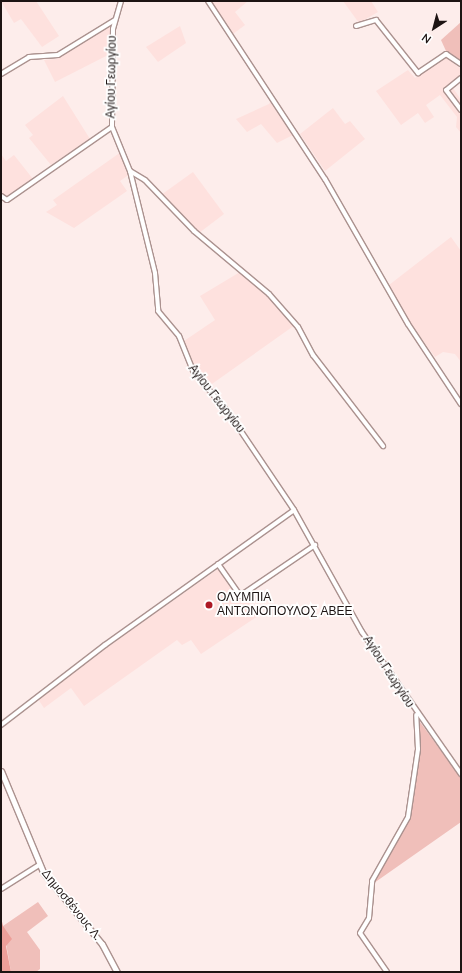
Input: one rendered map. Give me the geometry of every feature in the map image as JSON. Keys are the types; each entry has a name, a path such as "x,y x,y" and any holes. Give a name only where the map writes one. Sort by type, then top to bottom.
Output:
{"street":[{"name":"Αγίου Γεωργίου","path":"121,1 115,20 112,126 130,171 154,273 158,311 179,336 193,371 228,412 294,510 315,545 348,609 416,714 461,774"},
{"path":"208,1 325,179 408,324 461,404"},
{"path":"1,74 29,57 58,55 115,20"},
{"path":"356,26 376,20 418,73 446,54 461,64"},
{"path":"461,78 446,90 461,110"},
{"path":"1,196 7,200 112,126"},
{"path":"130,171 145,180 194,231 269,294 298,327 313,355 383,446"},
{"path":"1,725 218,564 294,510"},
{"path":"218,564 240,596 315,545"},
{"path":"387,972 360,934 369,918 372,881 408,817 418,749 416,714"},
{"name":"Δημοσθένους Λ.","path":"1,771 40,865 102,944 117,972"},
{"path":"1,889 40,865"}],"shaded area":[{"path":"1,1 36,1 59,36 42,47 21,19 14,23"},
{"path":"211,1 248,1 235,12 245,25 233,34"},
{"path":"343,1 371,1 378,12 359,23"},
{"path":"461,22 460,63 446,51 441,40"},
{"path":"111,24 112,53 55,82 44,60 56,59"},
{"path":"180,26 186,43 158,62 146,47"},
{"path":"444,56 461,69 461,76 451,85 461,100 461,133 456,127 457,117 440,95 426,105 434,117 425,123 418,113 401,125 376,91 408,70 415,78"},
{"path":"63,96 90,139 51,165 29,138 33,135 25,125"},
{"path":"272,99 295,134 277,143 261,124 247,132 236,119 269,104"},
{"path":"333,108 345,124 350,121 365,139 325,171 300,134"},
{"path":"121,152 130,174 120,181 127,191 74,228 46,212 57,205 53,200"},
{"path":"1,154 6,161 14,155 33,179 7,198 1,195"},
{"path":"193,172 224,214 199,233 161,195"},
{"path":"451,237 461,251 461,362 455,354 443,352 435,357 407,319 389,285"},
{"path":"240,272 265,292 295,325 209,386 194,368 184,341 215,320 200,296"},
{"path":"218,569 238,599 245,596 258,616 201,654 191,640 182,645 177,640 84,706 71,688 44,708 38,699 69,674"},
{"path":"420,722 461,778 461,822 374,883 410,816"},
{"path":"38,902 48,916 27,932 40,950 40,969 36,972 11,972 3,926"},
{"path":"1,917 3,926 12,939 6,946 11,972 1,972"}],"place":[{"name":"ΟΛΥΜΠΙΑ ΑΝΤΩΝΟΠΟΥΛΟΣ ΑΒΕΕ","path":"209,605"}]}
